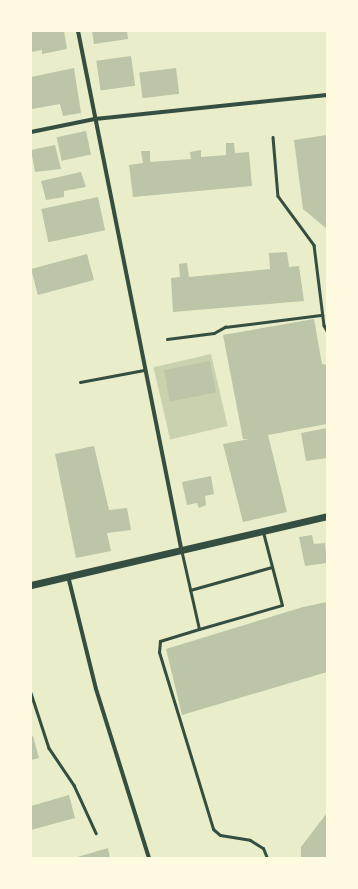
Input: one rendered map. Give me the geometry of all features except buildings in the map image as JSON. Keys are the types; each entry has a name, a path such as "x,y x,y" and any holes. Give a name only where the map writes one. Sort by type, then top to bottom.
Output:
{"street":[{"path":"78,31 144,370 181,548"},
{"path":"31,132 95,119 327,96"},
{"path":"31,585 181,548 327,516"},
{"path":"68,576 96,689 149,858"}],"lane":[{"path":"80,382 144,370"},
{"path":"262,530 282,605 160,641 158,645 212,829 220,835 250,840 263,848 267,858"},
{"path":"181,548 199,629"},
{"path":"190,590 272,567"}],"path":[{"path":"273,137 278,196 314,245 322,315 327,332"},
{"path":"167,339 214,333 225,327 322,315"},
{"path":"31,693 49,748 74,785 96,833"}],"green space":[{"path":"211,354 228,426 170,439 154,367"}]}
